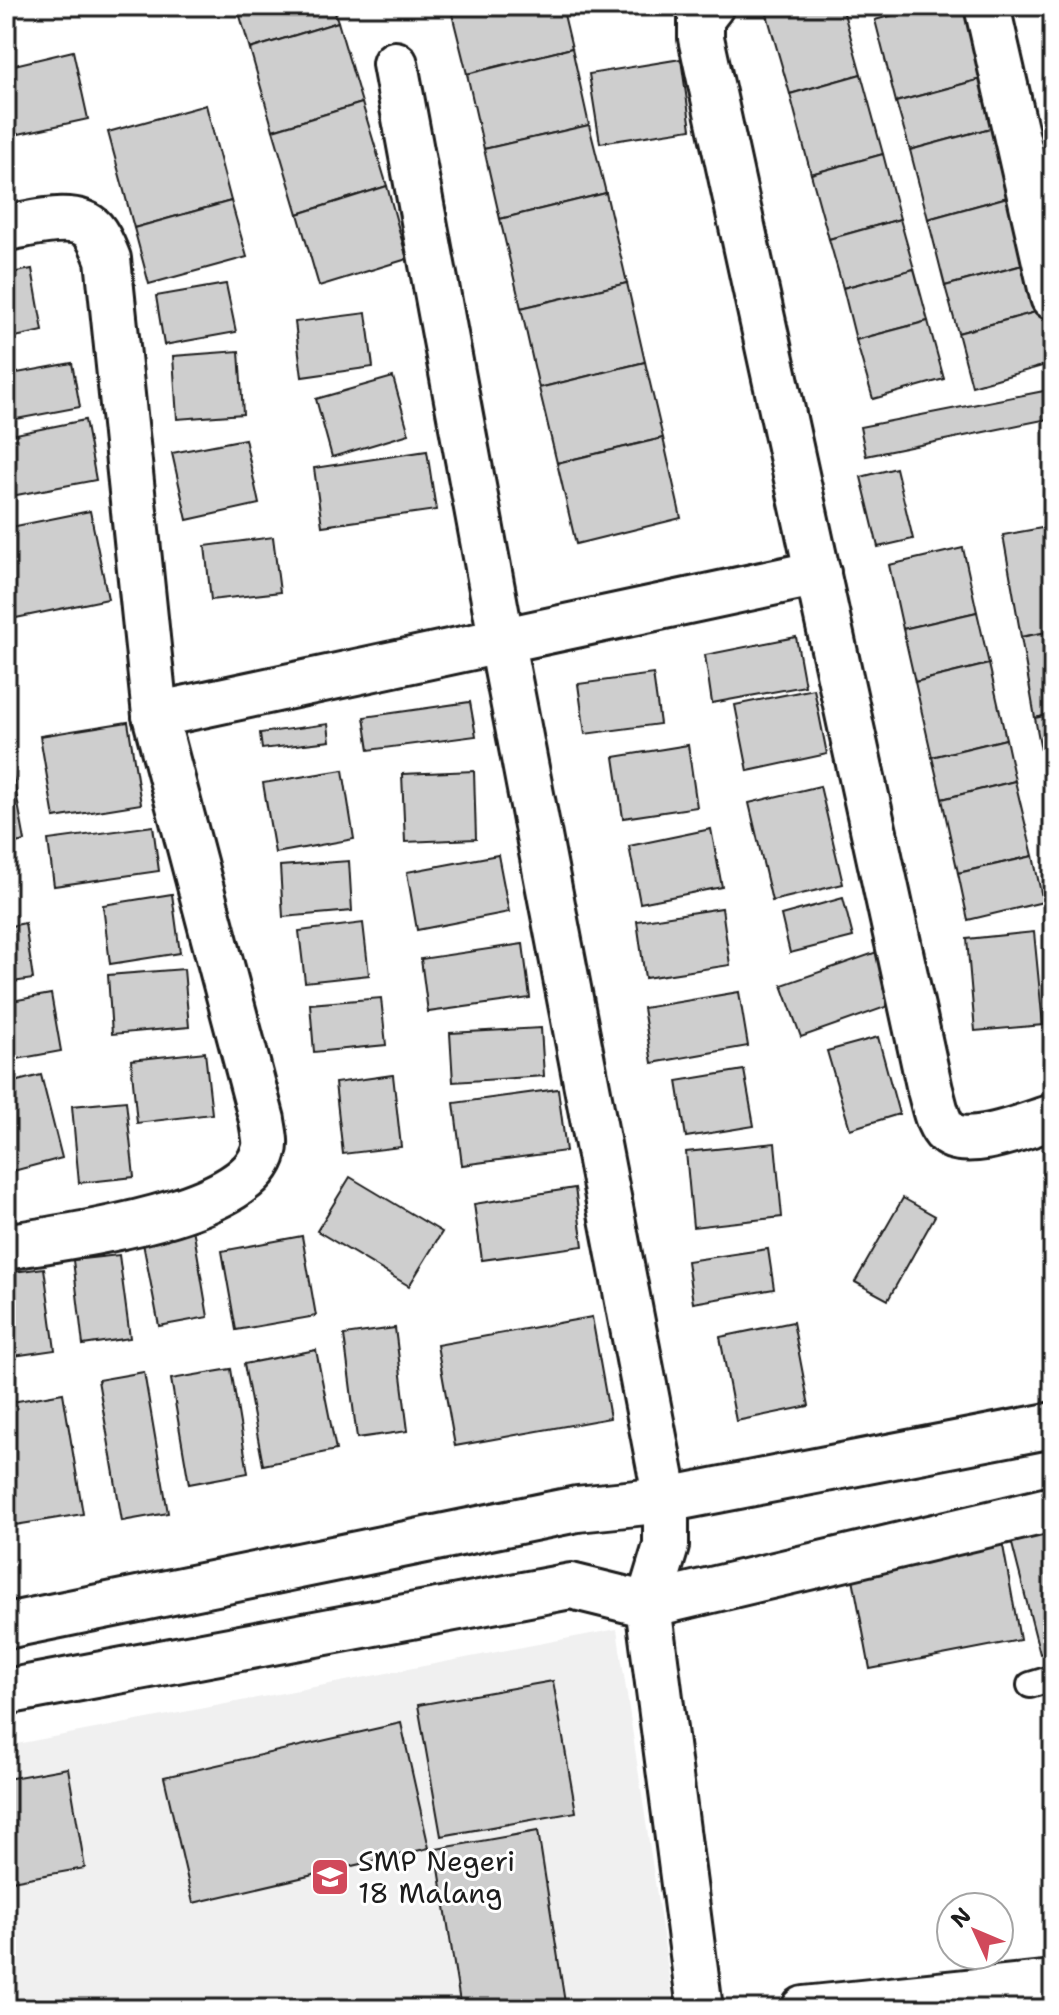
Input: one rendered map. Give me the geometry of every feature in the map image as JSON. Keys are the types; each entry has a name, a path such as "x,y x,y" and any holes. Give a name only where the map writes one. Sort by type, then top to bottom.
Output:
{"street":[{"path":"711,6 701,19 701,38 926,1075 940,1121 951,1136 970,1140 1053,1117"},
{"path":"987,6 1053,297"},
{"path":"395,64 666,1500 666,1546 648,1605 700,2009"},
{"path":"6,228 67,220 80,222 92,228 108,259 155,715 262,1120 265,1149 252,1173 200,1205 170,1215 6,1247"},
{"path":"155,715 818,573"},
{"path":"6,1626 577,1509 666,1500 1053,1425"},
{"path":"6,1692 571,1586 648,1605 1053,1509"},
{"path":"804,2009 1053,1983"}],"shaded area":[{"name":"SMP Negeri 18 Malang","path":"617,1629 674,2009 6,2009 6,1746"}],"building":[{"path":"237,6 333,6 338,22 250,49"},
{"path":"450,6 562,6 572,48 467,74"},
{"path":"786,6 842,6 861,74 790,94 766,11"},
{"path":"926,6 966,6 985,78 896,102 875,20"},
{"path":"338,22 362,103 273,130 250,49"},
{"path":"572,48 589,125 484,149 467,74"},
{"path":"73,51 88,119 14,135 6,98 6,67"},
{"path":"681,59 691,129 600,143 589,74"},
{"path":"861,74 883,154 811,174 790,94"},
{"path":"985,78 998,126 910,150 896,102"},
{"path":"6,98 14,135 6,137"},
{"path":"362,103 387,186 298,214 273,130"},
{"path":"206,105 231,201 134,228 108,132"},
{"path":"589,125 606,193 500,219 484,149"},
{"path":"998,126 1015,195 928,219 910,150"},
{"path":"883,154 900,219 829,239 811,174"},
{"path":"387,186 407,259 319,286 298,214"},
{"path":"606,193 627,283 521,308 500,219"},
{"path":"1015,195 1034,262 945,286 928,219"},
{"path":"231,201 247,257 149,284 134,228"},
{"path":"900,219 914,269 843,288 829,239"},
{"path":"1034,262 1047,309 958,333 945,286"},
{"path":"32,269 43,331 6,339 6,274"},
{"path":"914,269 928,321 856,340 843,288"},
{"path":"627,283 645,362 539,388 521,308"},
{"path":"226,284 236,332 164,345 156,296"},
{"path":"1047,309 1053,334 1053,363 972,386 958,333"},
{"path":"366,313 373,367 302,377 295,322"},
{"path":"928,321 944,379 873,399 856,340"},
{"path":"239,351 243,414 177,419 173,356"},
{"path":"645,362 663,438 557,463 539,388"},
{"path":"72,363 80,407 6,421 6,375"},
{"path":"393,377 409,434 332,457 316,399"},
{"path":"1049,390 1053,418 866,456 860,427"},
{"path":"85,420 96,480 6,497 6,436"},
{"path":"663,438 681,518 576,544 557,463"},
{"path":"245,439 259,504 187,520 172,453"},
{"path":"427,451 436,510 322,526 314,468"},
{"path":"896,468 913,539 878,547 861,477"},
{"path":"90,511 108,599 11,619 6,593 6,528"},
{"path":"1053,526 1053,631 1021,637 1003,535"},
{"path":"273,537 280,592 211,600 205,546"},
{"path":"963,548 977,612 903,629 889,565"},
{"path":"977,612 989,664 915,682 903,629"},
{"path":"1053,631 1053,714 1035,718 1021,637"},
{"path":"796,637 805,686 712,703 705,655"},
{"path":"989,664 1006,739 932,757 915,682"},
{"path":"653,674 660,724 585,734 578,684"},
{"path":"814,689 827,754 748,771 735,705"},
{"path":"470,702 476,736 369,750 364,717"},
{"path":"1053,714 1053,793 1049,793 1035,718"},
{"path":"128,722 141,804 54,818 40,736"},
{"path":"328,724 330,741 262,749 260,733"},
{"path":"1006,739 1015,781 942,799 932,757"},
{"path":"688,745 697,807 623,818 614,757"},
{"path":"343,770 354,839 275,853 263,783"},
{"path":"12,771 25,841 6,845 6,772"},
{"path":"474,771 476,839 405,842 402,774"},
{"path":"1015,781 1033,856 958,873 942,799"},
{"path":"820,786 843,884 772,901 749,803"},
{"path":"153,826 159,871 54,886 48,840"},
{"path":"711,829 722,887 640,903 629,846"},
{"path":"498,855 509,912 417,930 407,872"},
{"path":"1033,856 1043,902 968,920 958,873"},
{"path":"349,861 352,911 283,917 280,866"},
{"path":"172,894 180,953 110,964 103,905"},
{"path":"843,898 853,937 790,953 781,915"},
{"path":"722,908 730,965 645,978 637,921"},
{"path":"25,923 33,979 6,983 6,927"},
{"path":"363,923 369,975 305,982 299,931"},
{"path":"1034,932 1043,1025 975,1031 967,939"},
{"path":"523,944 530,998 428,1012 421,959"},
{"path":"877,952 894,1004 801,1037 782,985"},
{"path":"184,969 189,1027 112,1034 108,975"},
{"path":"739,992 748,1046 652,1063 643,1008"},
{"path":"51,994 61,1051 6,1061 6,1002"},
{"path":"381,998 386,1045 314,1052 310,1004"},
{"path":"541,1028 544,1076 453,1082 450,1033"},
{"path":"878,1037 899,1114 850,1129 827,1051"},
{"path":"205,1052 212,1114 137,1123 131,1060"},
{"path":"744,1070 754,1126 686,1137 677,1081"},
{"path":"41,1075 62,1158 6,1173 6,1084"},
{"path":"393,1075 401,1147 343,1154 335,1083"},
{"path":"558,1089 566,1151 462,1165 454,1103"},
{"path":"126,1101 134,1177 79,1183 72,1106"},
{"path":"775,1143 782,1217 693,1227 686,1152"},
{"path":"350,1177 442,1232 409,1286 317,1231"},
{"path":"575,1188 583,1246 482,1260 474,1204"},
{"path":"903,1198 935,1216 888,1300 855,1282"},
{"path":"193,1228 208,1317 159,1326 142,1238"},
{"path":"302,1236 316,1316 236,1330 222,1251"},
{"path":"768,1249 774,1289 693,1303 687,1261"},
{"path":"119,1255 130,1338 83,1345 73,1260"},
{"path":"44,1268 55,1350 6,1357 6,1273"},
{"path":"592,1317 610,1418 455,1446 437,1345"},
{"path":"793,1322 809,1406 736,1421 720,1337"},
{"path":"395,1328 408,1431 357,1438 344,1335"},
{"path":"316,1350 336,1450 263,1465 244,1364"},
{"path":"231,1369 248,1473 189,1484 171,1379"},
{"path":"144,1372 168,1513 122,1521 98,1380"},
{"path":"63,1393 83,1514 15,1525 6,1471 6,1403"},
{"path":"1000,1529 1020,1640 870,1669 849,1557"},
{"path":"1053,1529 1053,1650 1040,1654 1011,1540"},
{"path":"553,1681 576,1812 441,1836 418,1705"},
{"path":"401,1723 429,1848 193,1903 164,1777"},
{"path":"68,1768 85,1868 6,1882 6,1779"},
{"path":"538,1831 566,2009 461,2009 436,1849"}],"place":[{"name":"SMP Negeri 18 Malang","path":"330,1877"}]}
